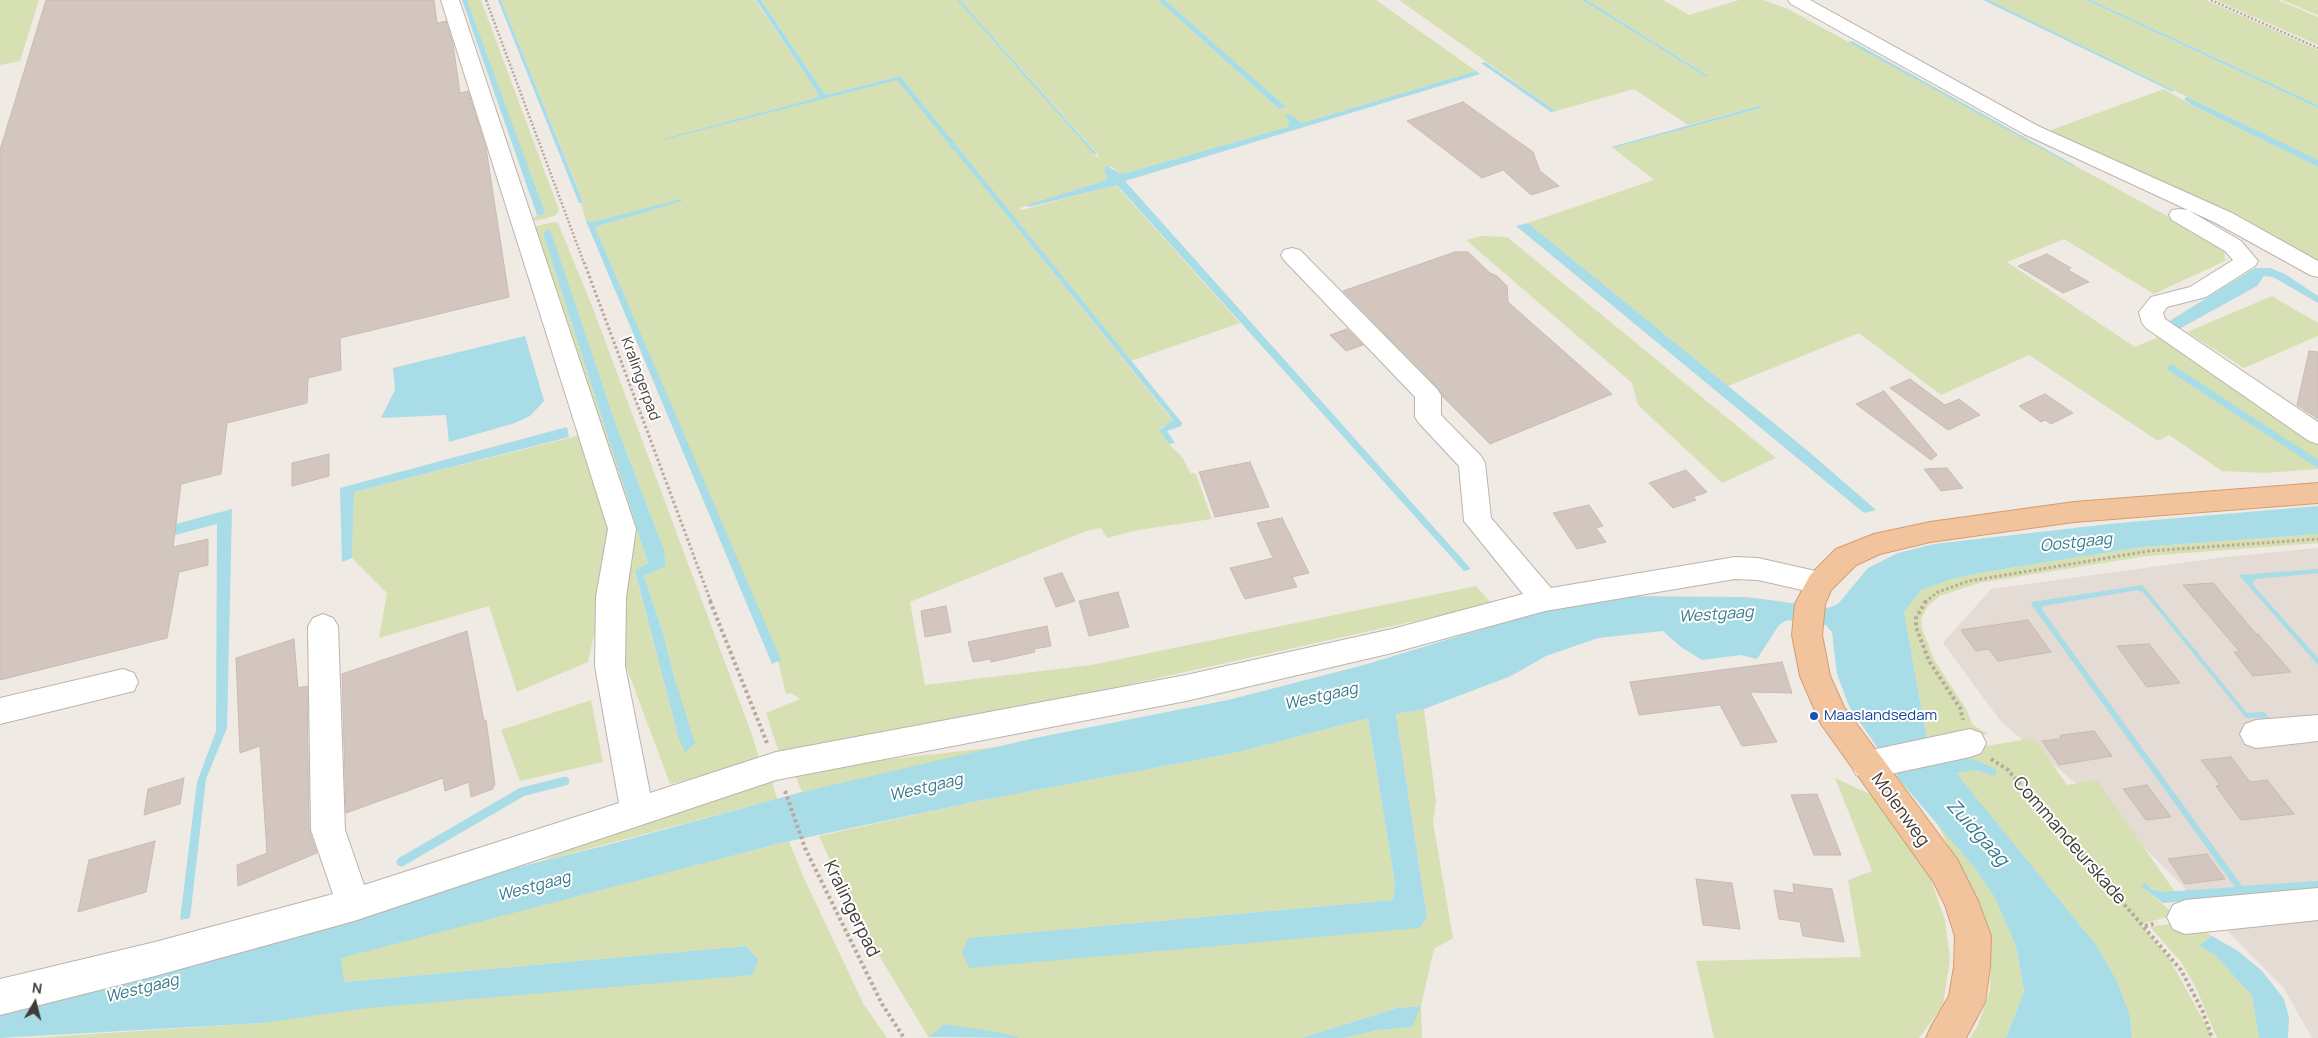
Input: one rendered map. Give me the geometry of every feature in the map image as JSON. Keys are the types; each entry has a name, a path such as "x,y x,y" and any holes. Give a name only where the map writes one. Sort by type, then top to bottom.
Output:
{"main road":[{"path":"1812,607 1846,557 1874,545 1930,532 2074,512 2318,493"},
{"name":"Molenweg","path":"1812,607 1815,676 1832,715 1871,765 1945,870 1961,901 1972,936 1972,967 1967,1002 1945,1038"}],"street":[{"path":"450,0 622,529 611,597 610,666 637,812"},
{"path":"1797,0 2031,130 2232,246 2247,261 2198,292 2159,302 2151,312 2154,324 2318,435"},
{"path":"2031,130 2224,218 2318,270"},
{"path":"1292,255 1428,395 1428,417 1472,463 1478,521 1545,600"},
{"path":"0,997 155,959 354,906 637,812 779,777 1392,641 1545,600 1735,568 1774,572 1812,607"},
{"path":"323,626 328,830 354,906"},
{"path":"0,711 123,682"},
{"path":"2256,734 2318,728"},
{"path":"1871,765 1957,746"},
{"path":"2186,917 2318,904"}],"path":[{"name":"Kralingerpad","path":"486,0 707,593 805,848 882,1004 904,1038"},
{"path":"2211,0 2318,48"},
{"path":"1957,746 1960,708 1929,661 1916,627 1916,618 1920,608 1927,599 1938,592 1968,581 2149,551 2318,539"},
{"name":"Commandeurskade","path":"1957,746 2008,770 2181,970 2195,994 2212,1038"}],"shaded area":[{"path":"2318,548 2318,1038 2312,1038 2283,987 2098,801 2002,723 1943,643 1991,589 2225,557"}],"green space":[{"path":"0,0 39,0 20,61 0,65"},
{"path":"467,0 481,0 559,210 556,215 530,221 537,215 544,213"},
{"path":"501,0 755,0 819,95 816,98 664,140 897,79 1173,421 1160,428 1169,444 1183,458 1190,473 1196,474 1212,519 1138,530 1107,538 1101,528 1086,531 910,602 925,685 1091,665 1476,586 1492,604 1113,688 779,753 766,713 800,699 791,693 786,694 778,661 780,660 595,227 682,200 592,222 586,221 581,203 583,201"},
{"path":"761,0 957,0 1099,159 1097,153 960,0 1158,0 1279,109 1285,107 1165,0 1376,0 1476,71 1302,123 1290,122 1287,127 1122,174 1110,166 1108,178 1100,182 1020,208 1022,210 1116,185 1240,323 1131,361 900,76 830,94 824,93"},
{"path":"1399,0 1582,0 1706,76 1708,75 1587,0 1663,0 1689,15 1739,0 1763,0 1788,9 2224,247 2225,261 2154,294 2064,239 2007,262 2135,347 2165,334 2318,435 2318,469 2265,473 2222,471 2169,435 2158,441 2029,355 1941,395 1859,333 1728,386 1528,223 1654,180 1613,148 1760,108 1758,106 1688,125 1634,89 1556,111"},
{"path":"1989,0 2086,0 2318,108 2318,161"},
{"path":"2091,0 2206,0 2318,50 2318,105"},
{"path":"2216,0 2278,0 2318,17 2318,45"},
{"path":"2282,0 2318,0 2318,15"},
{"path":"2164,89 2194,106 2318,167 2318,262 2048,131"},
{"path":"553,222 558,223 592,306 751,732 760,761 670,784 623,658 629,524 533,227","holes":["550,230 616,425 664,550 666,566 644,576 663,633 675,680 678,736 635,572 648,563 543,233"]},
{"path":"1483,236 1507,237 1776,458 1722,483 1638,405 1632,383 1466,240"},
{"path":"2272,296 2318,323 2318,336 2244,368 2187,332"},
{"path":"584,434 615,539 588,662 517,692 489,606 379,638 387,593 352,558 354,492"},
{"path":"2318,534 2318,543 2147,556 1979,583 1940,596 1928,606 1921,619 1922,629 1935,661 1966,709 1973,725 1988,734 1968,738 1927,738 1904,612 1921,590 1952,579 1985,572 2142,547"},
{"path":"591,700 603,762 520,781 501,730"},
{"path":"1424,709 1436,801 1433,822 1453,938 1434,949 1421,1006 1422,1038 1344,1038 1378,1030 1411,1027 1420,1006 1397,1008 1302,1038 1021,1038 944,1024 929,1038 855,916 819,836 983,800 1239,752 1368,718 1395,884 1393,900 969,938 1419,928 1427,917 1396,714"},
{"path":"2034,738 2067,785 2097,780 2175,892 2163,892 2142,886 2175,915 2141,924 2170,960 2213,1038 2132,1038 2130,1016 2117,981 2097,946 1955,773 1975,770 1995,776 1947,757 1980,747"},
{"path":"1007,746 802,792 793,770"},
{"path":"770,774 777,799 539,862 651,813"},
{"path":"1835,778 1883,800 1925,863 1945,920 1950,959 1943,1005 1919,1038 1714,1038 1696,961 1861,957 1848,880 1872,871"},
{"path":"1936,821 1975,868 1995,898 2016,946 2024,993 2006,1038 1970,1038 1978,1025 1990,990 1991,963 1975,900"},
{"path":"789,841 803,876 863,1003 887,1038 29,1038 262,1023 746,946 343,982 341,957"},
{"path":"2187,921 2212,936 2199,945 2216,956 2252,996 2259,1038 2217,1038 2196,988 2181,962 2150,927"}],"water":[{"path":"462,0 467,0 545,213 541,215 537,215"},
{"path":"498,0 501,0 583,202 581,203 579,203"},
{"path":"756,0 761,0 824,93 830,94 900,76 1182,423 1181,426 1167,431 1175,443 1169,444 1159,430 1173,420 897,80 663,139 816,98 819,95"},
{"path":"957,0 960,0 1097,154 1094,154"},
{"path":"1158,0 1165,0 1286,107 1279,109"},
{"path":"1582,0 1587,0 1709,76 1705,76"},
{"path":"1983,0 1989,0 2173,90 2173,92"},
{"path":"2086,0 2091,0 2318,105 2318,108"},
{"path":"1852,41 2076,166 1848,42"},
{"path":"1485,62 1556,111 1551,112 1481,63"},
{"path":"1476,71 1480,74 1125,181 1471,569 1464,571 1117,185 1029,207 1027,205 1100,182 1108,178 1104,170 1106,166 1122,174 1287,127 1290,122 1285,116 1289,114 1302,123"},
{"path":"2187,97 2318,160 2318,167 2194,106 2184,99"},
{"path":"1758,106 1761,108 1611,147"},
{"path":"681,199 682,201 595,227 781,660 772,664 586,221 592,222"},
{"path":"1528,223 1808,451 1876,510 1864,513 1516,226"},
{"path":"550,229 616,425 664,550 666,566 644,576 663,633 675,680 695,743 685,752 678,736 635,571 648,563 543,233"},
{"path":"2255,268 2270,268 2285,274 2318,296 2318,303 2273,277 2264,276 2257,286 2179,329 2168,322"},
{"path":"525,336 544,401 530,416 515,423 449,442 446,415 381,418 395,390 393,368"},
{"path":"567,427 569,437 354,492 352,558 342,562 340,488"},
{"path":"2318,506 2318,534 2142,547 1985,572 1952,579 1921,590 1904,612 1927,739 1947,757 1976,760 1997,770 1995,776 1975,770 1956,773 2097,946 2117,981 2130,1016 2132,1038 2006,1038 2024,992 2016,946 1995,898 1975,868 1897,777 1895,765 1877,747 1849,706 1837,674 1832,632 1826,625 1787,620 1779,625 1757,659 1741,655 1702,660 1681,647 1663,631 1598,638 1546,656 1511,676 1424,709 1396,714 1427,917 1419,928 969,968 962,953 968,938 1393,900 1395,884 1368,718 1239,752 983,800 781,843 341,958 344,982 746,946 758,960 752,975 368,1008 262,1023 0,1038 0,1006 451,884 615,843 802,792 1035,738 1228,700 1364,665 1509,621 1606,596 1747,597 1828,608 1838,604 1868,568 1898,553 1934,544 2119,523"},
{"path":"232,509 227,728 206,779 190,918 180,920 197,782 216,731 217,524 0,581 0,571"},
{"path":"2318,569 2318,573 2253,581 2254,586 2318,658 2318,665 2239,575"},
{"path":"2142,585 2247,713 2264,712 2269,718 2246,718 2145,594 2138,590 2043,606 2042,610 2242,886 2318,881 2318,890 2163,903 2141,886 2145,883 2151,889 2163,892 2235,887 2031,604 2032,602"},
{"path":"2212,936 2238,951 2262,971 2284,999 2289,1018 2288,1038 2259,1038 2252,996 2216,956 2199,945"},
{"path":"1421,1006 1412,1027 1378,1030 1344,1038 1302,1038 1397,1008"},
{"path":"944,1024 1002,1033 1021,1038 929,1037"}],"building":[{"path":"46,0 434,0 437,23 446,21 453,44 460,93 468,91 486,148 509,297 340,338 341,370 308,378 307,403 227,423 221,474 181,484 173,547 208,539 208,565 179,572 167,638 0,680 0,150"},
{"path":"1463,102 1533,152 1540,171 1559,186 1531,195 1503,170 1482,178 1407,121"},
{"path":"1455,252 1468,252 1490,273 1497,276 1507,286 1508,302 1612,394 1490,444 1343,291"},
{"path":"2047,254 2071,268 2068,270 2089,282 2063,293 2018,266"},
{"path":"1347,329 1363,345 1346,351 1330,335"},
{"path":"2309,351 2318,352 2318,419 2297,405"},
{"path":"1910,379 1945,405 1959,399 1980,415 1948,430 1890,388"},
{"path":"1884,391 1937,455 1931,460 1856,404"},
{"path":"2045,394 2073,413 2051,424 2045,420 2041,422 2019,406"},
{"path":"329,454 329,476 292,486 292,463"},
{"path":"1250,462 1269,507 1215,517 1199,472"},
{"path":"1947,468 1963,488 1941,491 1924,469"},
{"path":"1686,470 1707,492 1693,497 1696,500 1673,508 1649,483"},
{"path":"1589,505 1603,526 1596,528 1606,542 1577,549 1553,513"},
{"path":"1282,518 1309,573 1292,577 1297,587 1245,599 1230,568 1273,558 1257,523"},
{"path":"1062,573 1075,601 1056,607 1044,578"},
{"path":"2213,583 2291,672 2253,676 2234,652 2240,652 2183,585"},
{"path":"1118,592 1129,627 1089,636 1079,601"},
{"path":"946,606 951,632 925,637 921,611"},
{"path":"2028,620 2051,652 1998,661 1989,649 1976,651 1961,630"},
{"path":"1047,626 1051,646 1034,649 1035,652 991,662 990,659 973,662 968,642"},
{"path":"467,631 484,721 486,720 495,785 493,789 471,797 469,782 445,791 443,778 346,813 342,674"},
{"path":"294,639 298,688 307,686 309,830 317,853 238,886 237,865 267,853 260,746 240,753 236,658"},
{"path":"2149,644 2180,683 2147,687 2117,646"},
{"path":"1782,662 1792,693 1750,692 1777,742 1742,746 1720,705 1639,715 1630,682"},
{"path":"2094,731 2112,756 2059,765 2042,741 2060,739 2061,735"},
{"path":"2231,757 2250,782 2267,780 2294,814 2241,820 2216,786 2220,785 2201,760"},
{"path":"184,778 180,804 144,815 148,789"},
{"path":"2147,785 2171,817 2146,820 2123,789"},
{"path":"1817,794 1841,855 1814,855 1791,795"},
{"path":"155,841 146,892 78,912 89,860"},
{"path":"2207,854 2225,879 2185,884 2168,859"},
{"path":"1696,879 1732,883 1740,929 1703,925"},
{"path":"1793,884 1832,889 1844,942 1803,936 1800,922 1779,919 1774,890 1794,893"}],"waterway":[{"path":"2171,368 2318,464"},
{"path":"401,862 522,792 565,781"}],"place":[{"name":"Maaslandsedam","path":"1814,716"}],"water label":[{"name":"Oostgaag","path":"2076,543"},
{"name":"Westgaag","path":"1716,615"},
{"name":"Westgaag","path":"1321,697"},
{"name":"Westgaag","path":"926,788"},
{"name":"Zuidgaag","path":"1977,833"},
{"name":"Westgaag","path":"534,887"},
{"name":"Westgaag","path":"142,989"}]}
